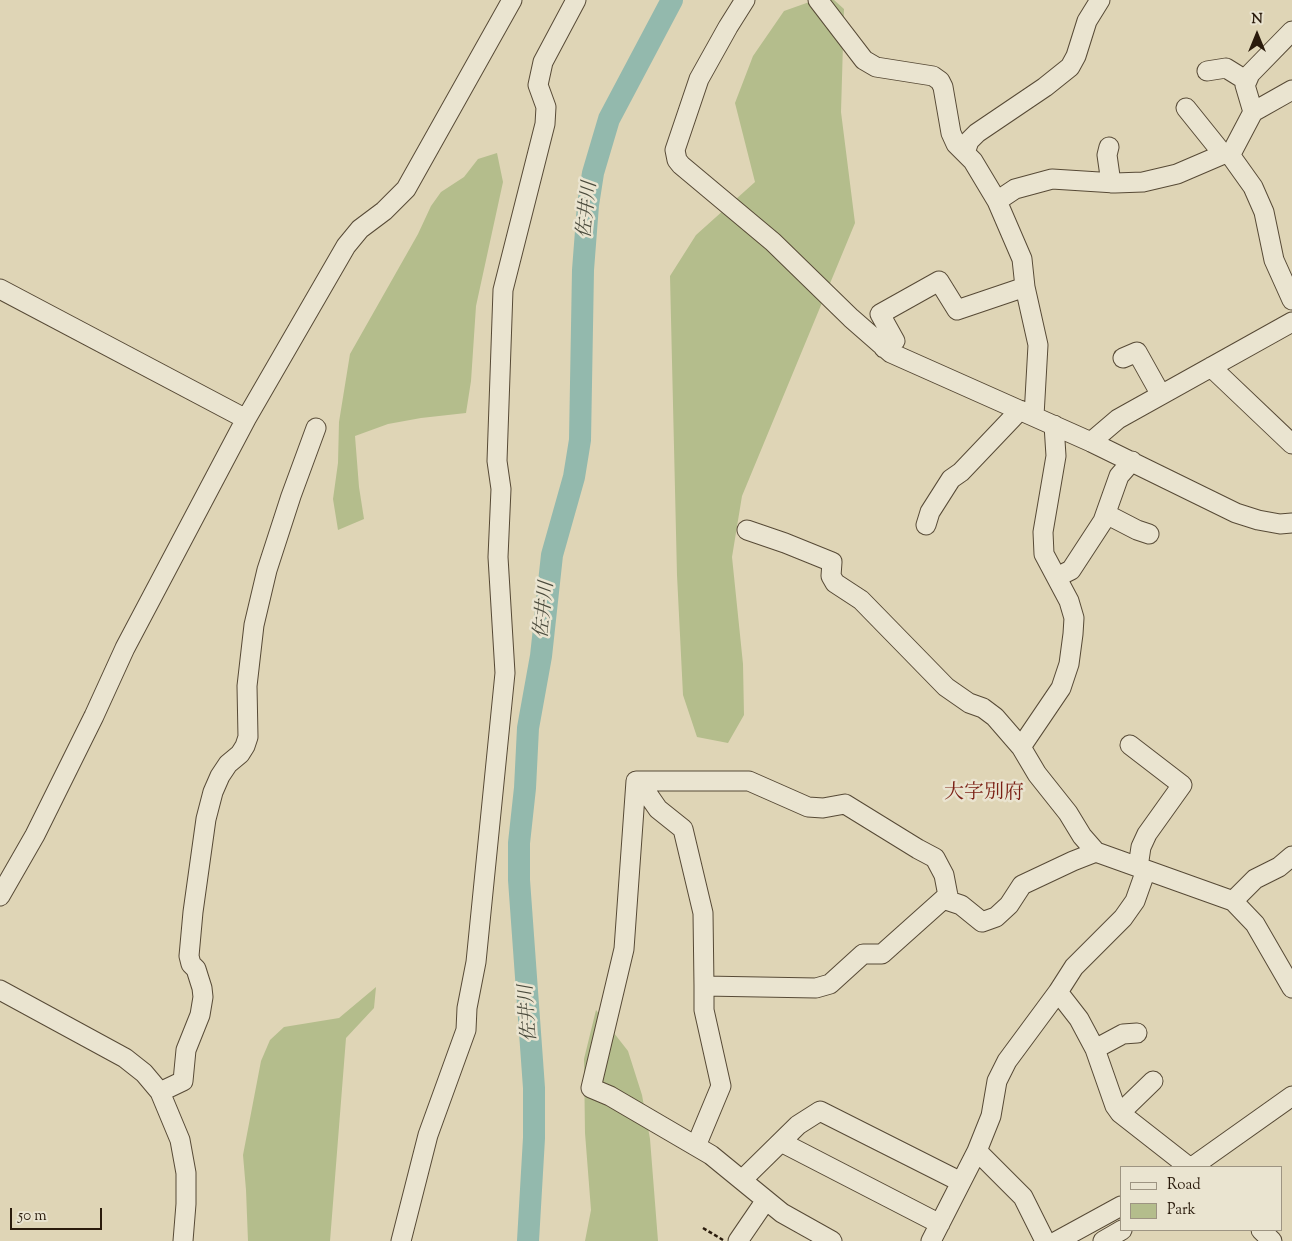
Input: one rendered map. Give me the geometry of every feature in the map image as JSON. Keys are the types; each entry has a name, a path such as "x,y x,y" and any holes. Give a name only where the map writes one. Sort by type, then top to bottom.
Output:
{"street":[{"path":"0,896 35,835 94,716 125,648 246,419 346,246 360,229 401,195 412,179 512,0"},
{"path":"401,1241 428,1135 466,1030 467,1008 476,962 505,672 498,557 501,489 497,461 503,290 545,124 546,107 538,85 543,62 576,0"},
{"path":"745,0 699,79 676,145 677,160 681,165 773,242 850,318 891,354 1091,442 1236,513 1280,524 1292,523"},
{"path":"818,0 864,60 876,67 933,76 940,81 943,87 951,133 956,144 973,161 997,201 1022,259 1025,287 1038,345 1027,413 951,480 930,512 926,525"},
{"path":"965,153 969,142 977,134 1045,87 1070,67 1076,56 1087,21 1100,0"},
{"path":"1253,112 1245,85 1250,74 1292,31"},
{"path":"1207,71 1226,68 1247,81"},
{"path":"997,201 1015,190 1052,179 1143,182 1177,174 1233,150 1253,112 1292,90"},
{"path":"1186,108 1253,187 1264,212 1274,260 1292,300"},
{"path":"1109,147 1107,155 1111,182"},
{"path":"884,348 895,341 880,314 939,281 957,310 1025,287"},
{"path":"0,289 246,419"},
{"path":"1091,442 1118,419 1292,322"},
{"path":"1123,358 1137,352 1161,395"},
{"path":"1211,366 1292,444"},
{"path":"1021,747 1061,688 1069,664 1074,618 1070,601 1044,554 1043,532 1056,456 1054,425"},
{"path":"160,1092 183,1081 186,1050 200,1015 203,997 202,988 196,969 191,964 189,956 206,819 212,792 220,776 228,764 245,746 248,737 246,686 254,625 267,570 316,428"},
{"path":"1057,577 1071,570 1103,521 1119,476 1132,461"},
{"path":"1106,514 1149,534"},
{"path":"747,530 832,562 831,576 835,583 861,600 946,687 969,703 983,708 995,717 1021,747 1037,774 1068,813 1082,836 1096,852 1232,901 1255,924 1292,988"},
{"path":"931,1241 977,1151 991,1116 997,1081 1008,1061 1074,967 1127,912 1135,901 1142,868 1141,847 1147,834 1182,785 1130,745"},
{"path":"832,1241 782,1213 711,1155 610,1096 591,1088 624,949 636,781 749,781 808,807 823,808 845,804 936,858 944,875 949,901 962,905 982,922 996,917 1009,905 1022,885 1096,852"},
{"path":"642,781 658,809 683,829 702,913 704,1010 721,1086 696,1146"},
{"path":"1232,901 1255,879 1279,867 1292,856"},
{"path":"704,986 816,988 830,984 863,954 882,954 948,895"},
{"path":"0,990 125,1058 144,1073 160,1092 180,1140 186,1173 183,1241"},
{"path":"1058,992 1079,1019 1095,1048 1115,1106 1120,1113 1189,1166"},
{"path":"1095,1048 1123,1034 1137,1033"},
{"path":"1120,1113 1153,1081"},
{"path":"1191,1166 1292,1096"},
{"path":"742,1180 798,1125 820,1111 961,1182"},
{"path":"781,1142 940,1224"},
{"path":"977,1151 1023,1197 1045,1241"},
{"path":"738,1241 766,1200"},
{"path":"1057,1241 1120,1207"},
{"path":"1103,1241 1120,1231"},
{"path":"1262,1231 1272,1241"}],"path":[{"path":"703,1228 724,1241"}],"green space":[{"path":"815,0 834,0 844,9 841,112 855,223 742,496 732,557 743,664 744,715 728,743 697,737 683,695 677,575 670,276 696,235 755,182 735,103 753,56 784,11"},
{"path":"497,153 503,182 476,306 471,381 466,413 388,424 355,436 359,487 364,519 338,530 333,499 338,463 339,422 350,354 418,234 431,206 441,192 464,177 478,159"},
{"path":"376,987 374,1008 346,1038 330,1241 248,1241 243,1155 261,1061 270,1040 284,1027 339,1018"},
{"path":"596,1010 628,1051 642,1095 650,1139 658,1241 585,1241 591,1210 585,1133 584,1059"}],"waterway":[{"name":"佐井川","path":"528,1241 534,1138 534,1088 519,880 519,843 525,788 528,728 541,656 552,555 574,477 580,440 583,270 588,205 593,173 609,119 672,0"}],"district":[{"name":"大字別府","path":"984,795"}]}
